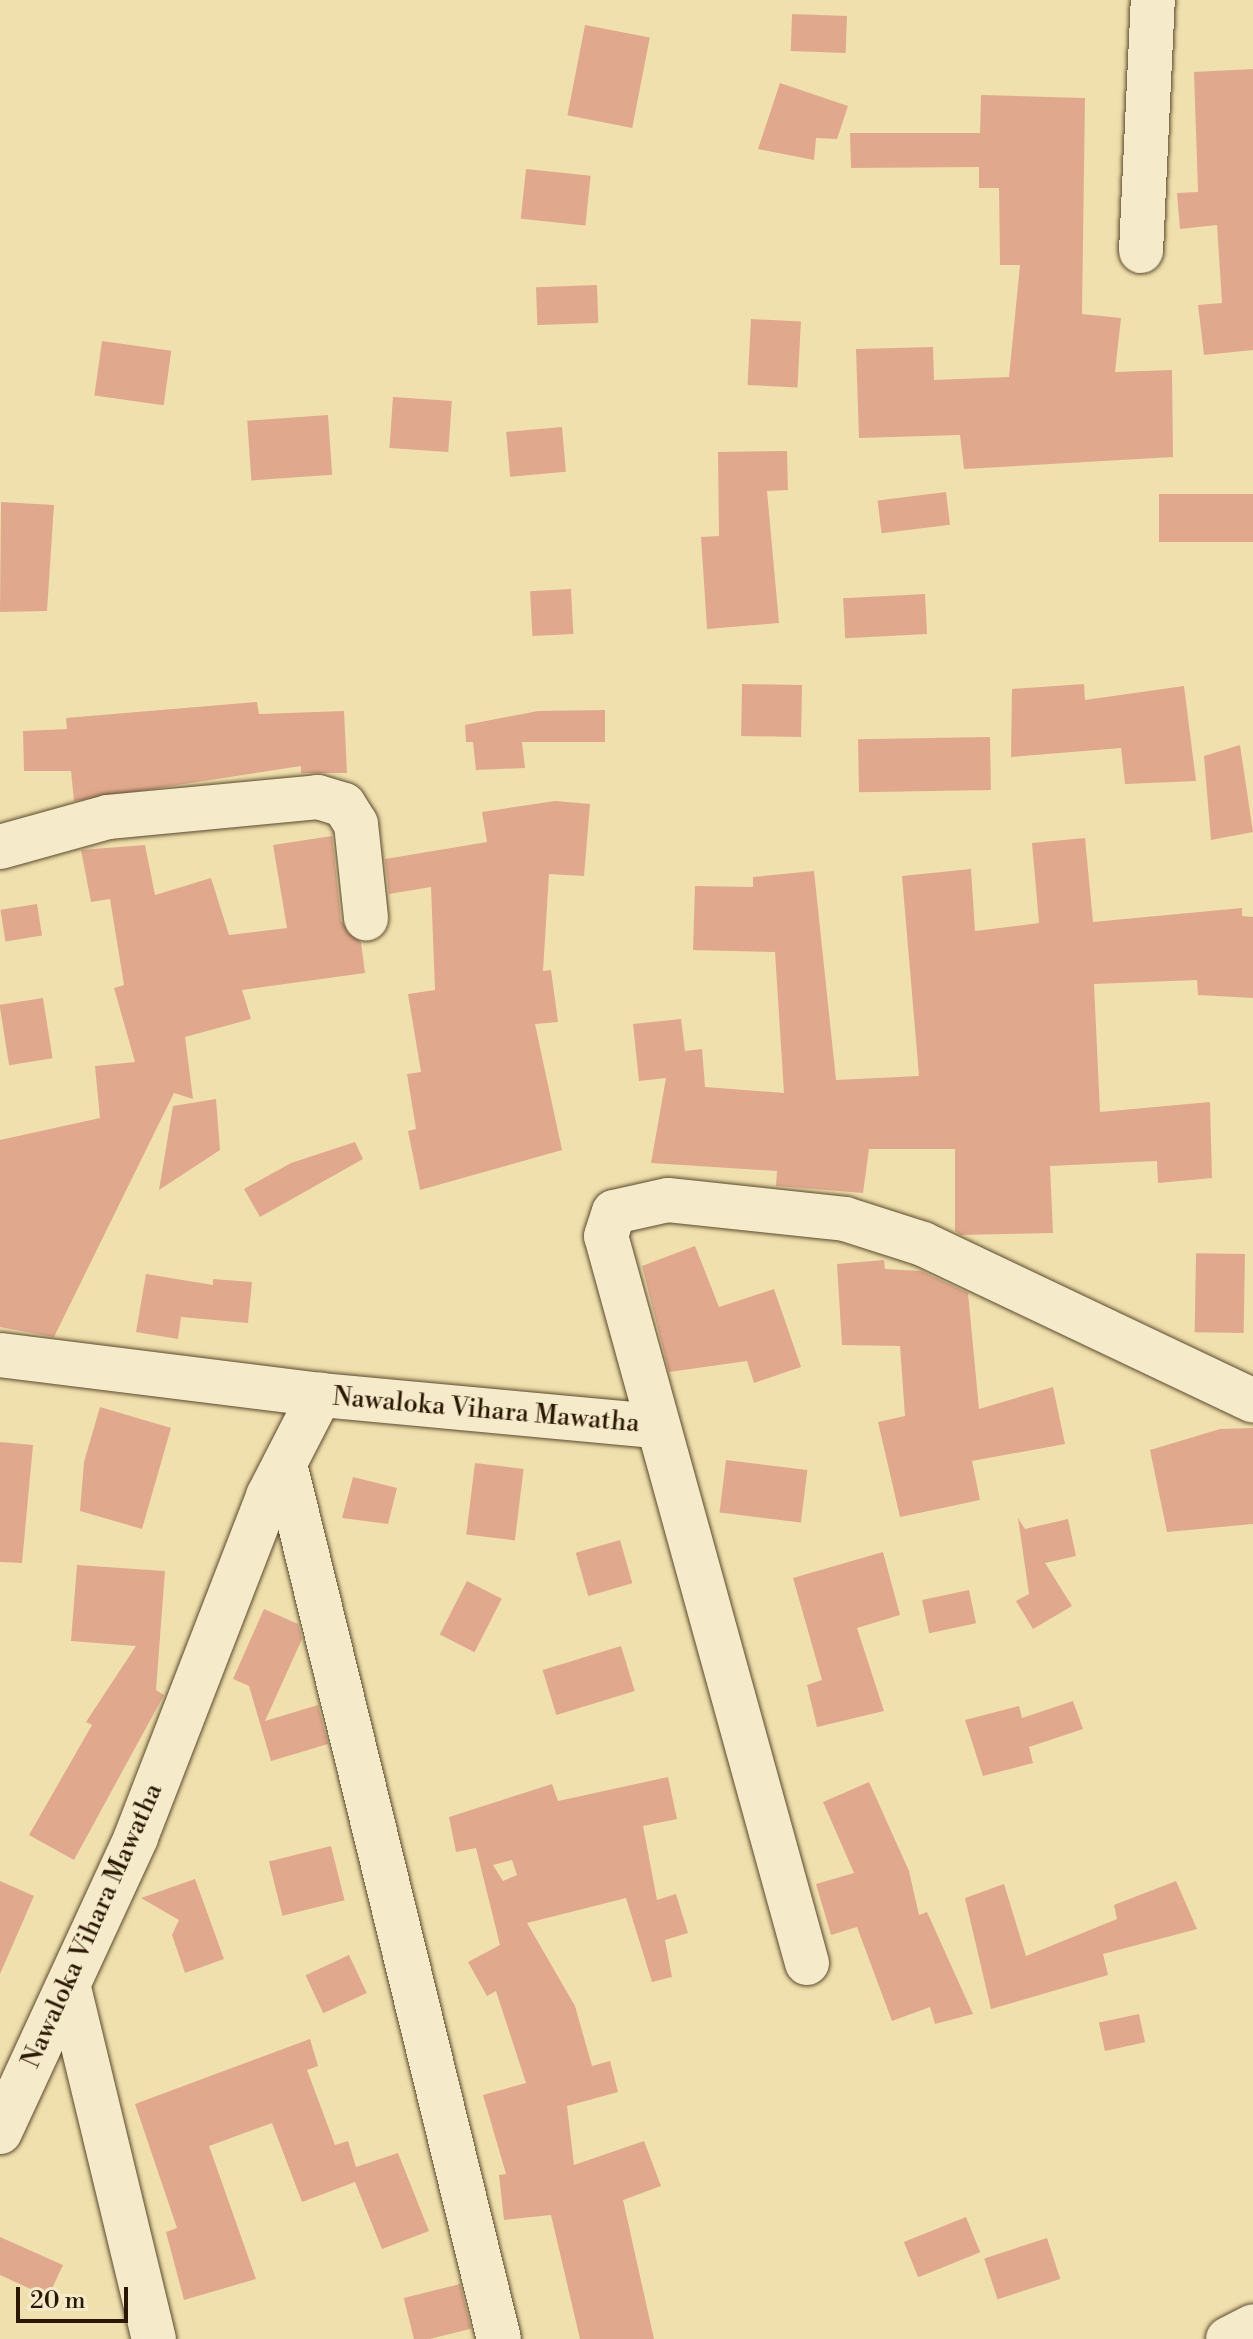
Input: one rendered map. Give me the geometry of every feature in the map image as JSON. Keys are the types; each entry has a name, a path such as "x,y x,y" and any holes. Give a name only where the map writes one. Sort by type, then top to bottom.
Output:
{"street":[{"path":"1141,251 1153,0"},
{"path":"0,847 108,817 318,797 344,805 356,824 366,918"},
{"path":"657,1426 606,1236 614,1212 668,1200 845,1219 923,1244 1253,1401"},
{"path":"0,1355 320,1395"},
{"name":"Nawaloka Vihara Mawatha","path":"0,2132 69,1988 285,1464 320,1395 657,1426 807,1963"},
{"path":"285,1464 499,2339"},
{"path":"69,1988 154,2339"},
{"path":"1228,2339 1253,2326"}],"building":[{"path":"792,14 847,16 846,53 791,51"},
{"path":"585,25 650,38 632,128 567,115"},
{"path":"1253,69 1253,350 1204,355 1198,305 1222,303 1217,225 1180,229 1177,193 1198,192 1194,72"},
{"path":"780,83 848,106 837,139 816,138 814,160 758,149"},
{"path":"981,95 1085,98 1082,314 1121,318 1115,372 1172,370 1173,457 964,469 960,435 859,438 856,349 933,347 934,380 1009,377 1020,265 1000,265 999,188 979,188 979,167 851,168 850,133 980,133"},
{"path":"526,169 591,176 585,226 521,219"},
{"path":"597,285 598,323 537,325 536,287"},
{"path":"751,319 801,322 797,388 748,385"},
{"path":"102,341 171,351 164,405 94,395"},
{"path":"393,397 452,401 448,452 389,448"},
{"path":"328,415 332,475 251,481 247,421"},
{"path":"562,427 566,472 510,477 506,432"},
{"path":"787,451 788,490 767,491 779,623 707,629 701,537 719,536 718,452"},
{"path":"946,492 950,525 882,533 878,500"},
{"path":"1159,494 1253,494 1253,542 1159,542"},
{"path":"1,502 54,505 47,611 0,612"},
{"path":"571,589 573,634 532,636 530,591"},
{"path":"925,594 927,634 845,638 843,598"},
{"path":"742,684 802,685 801,737 741,736"},
{"path":"1084,684 1085,700 1184,686 1196,781 1125,784 1121,748 1011,757 1012,689"},
{"path":"257,702 259,714 344,711 347,773 301,773 301,766 74,801 71,771 24,771 23,731 67,729 66,718"},
{"path":"605,710 605,742 522,742 525,768 476,770 473,742 466,742 465,725 538,711"},
{"path":"990,737 991,790 859,792 858,739"},
{"path":"1240,745 1253,832 1211,840 1204,756"},
{"path":"555,801 590,804 584,876 549,874 543,971 551,970 558,1022 535,1024 562,1150 420,1190 408,1131 416,1129 407,1074 421,1072 408,994 435,990 431,887 389,894 385,859 487,842 482,812"},
{"path":"332,836 341,921 361,942 365,973 242,990 251,1019 185,1037 193,1099 174,1093 54,1337 0,1327 0,1140 100,1118 95,1066 135,1062 114,988 124,985 110,899 91,902 81,850 145,845 155,895 211,878 229,935 287,928 273,845"},
{"path":"1085,838 1093,922 1242,908 1242,916 1253,917 1253,998 1198,995 1197,980 1094,984 1100,1112 1210,1102 1212,1178 1158,1183 1157,1161 1050,1166 1053,1233 961,1235 955,1231 955,1149 869,1149 863,1193 776,1186 777,1171 651,1163 666,1078 639,1081 633,1024 681,1019 685,1051 702,1049 705,1087 784,1093 775,952 693,950 695,886 753,887 753,877 814,871 836,1080 919,1076 902,876 971,869 975,931 1039,923 1032,843"},
{"path":"37,904 42,936 5,941 0,910"},
{"path":"43,998 53,1058 9,1065 0,1005"},
{"path":"216,1099 220,1150 159,1190 173,1106"},
{"path":"355,1142 363,1159 260,1217 244,1189 291,1163"},
{"path":"695,1246 719,1307 774,1289 801,1367 754,1383 747,1361 669,1372 642,1266"},
{"path":"1196,1253 1245,1254 1244,1333 1195,1332"},
{"path":"884,1260 885,1269 921,1271 968,1293 979,1409 1053,1387 1065,1444 972,1461 980,1500 900,1517 878,1422 905,1416 900,1346 842,1345 837,1264"},
{"path":"146,1274 213,1285 213,1279 252,1282 248,1323 181,1317 178,1339 136,1332"},
{"path":"100,1407 171,1428 142,1529 80,1511 84,1462"},
{"path":"1253,1428 1253,1524 1167,1532 1150,1450 1220,1429"},
{"path":"0,1442 33,1445 22,1563 0,1562"},
{"path":"726,1460 807,1470 801,1523 720,1513"},
{"path":"475,1463 524,1469 515,1540 466,1534"},
{"path":"353,1477 397,1488 388,1524 342,1518"},
{"path":"1018,1518 1025,1529 1068,1519 1076,1556 1045,1563 1072,1606 1033,1629 1016,1601 1029,1594"},
{"path":"620,1540 632,1583 588,1596 576,1553"},
{"path":"883,1552 900,1615 857,1628 884,1711 817,1727 807,1685 822,1680 793,1578"},
{"path":"77,1565 165,1571 156,1690 164,1695 74,1860 29,1835 92,1725 86,1722 136,1646 71,1641"},
{"path":"467,1581 502,1599 475,1652 440,1634"},
{"path":"969,1590 976,1623 929,1633 922,1600"},
{"path":"264,1609 298,1624 302,1639 265,1721 318,1705 328,1744 271,1761 249,1686 233,1679"},
{"path":"621,1646 635,1691 556,1715 543,1670"},
{"path":"1073,1701 1083,1729 1029,1747 1033,1763 983,1776 965,1720 1019,1706 1022,1718"},
{"path":"668,1777 677,1819 643,1826 657,1900 676,1894 688,1933 665,1940 672,1977 652,1982 626,1898 527,1923 575,2006 592,2066 610,2061 618,2092 567,2106 574,2165 644,2141 661,2186 623,2200 654,2339 580,2339 551,2215 504,2220 499,2175 506,2174 483,2095 526,2083 496,1991 487,1996 468,1962 500,1945 476,1848 456,1852 449,1817 552,1784 558,1801","holes":["512,1860 517,1875 503,1881 493,1865"]},
{"path":"869,1782 909,1871 919,1915 927,1912 973,2014 935,2024 930,2007 892,2021 857,1927 831,1935 816,1884 854,1873 823,1802"},
{"path":"331,1846 345,1900 282,1916 269,1861"},
{"path":"195,1879 224,1959 185,1973 172,1935 179,1920 141,1898"},
{"path":"0,1881 34,1896 0,1974"},
{"path":"1176,1881 1197,1929 1103,1954 1108,1975 991,2009 965,1898 1004,1884 1026,1956 1117,1919 1114,1905"},
{"path":"349,1955 367,1993 323,2013 305,1975"},
{"path":"1139,2014 1145,2042 1105,2051 1099,2023"},
{"path":"310,2039 318,2066 307,2070 335,2145 348,2141 356,2167 398,2153 429,2231 382,2249 355,2182 302,2202 272,2123 209,2146 256,2279 184,2300 166,2232 177,2228 135,2104"},
{"path":"966,2217 980,2252 918,2277 904,2242"},
{"path":"0,2237 63,2265 48,2297 0,2275"},
{"path":"1047,2238 1060,2279 998,2299 984,2258"},
{"path":"460,2284 471,2329 430,2339 414,2339 404,2298"}]}
